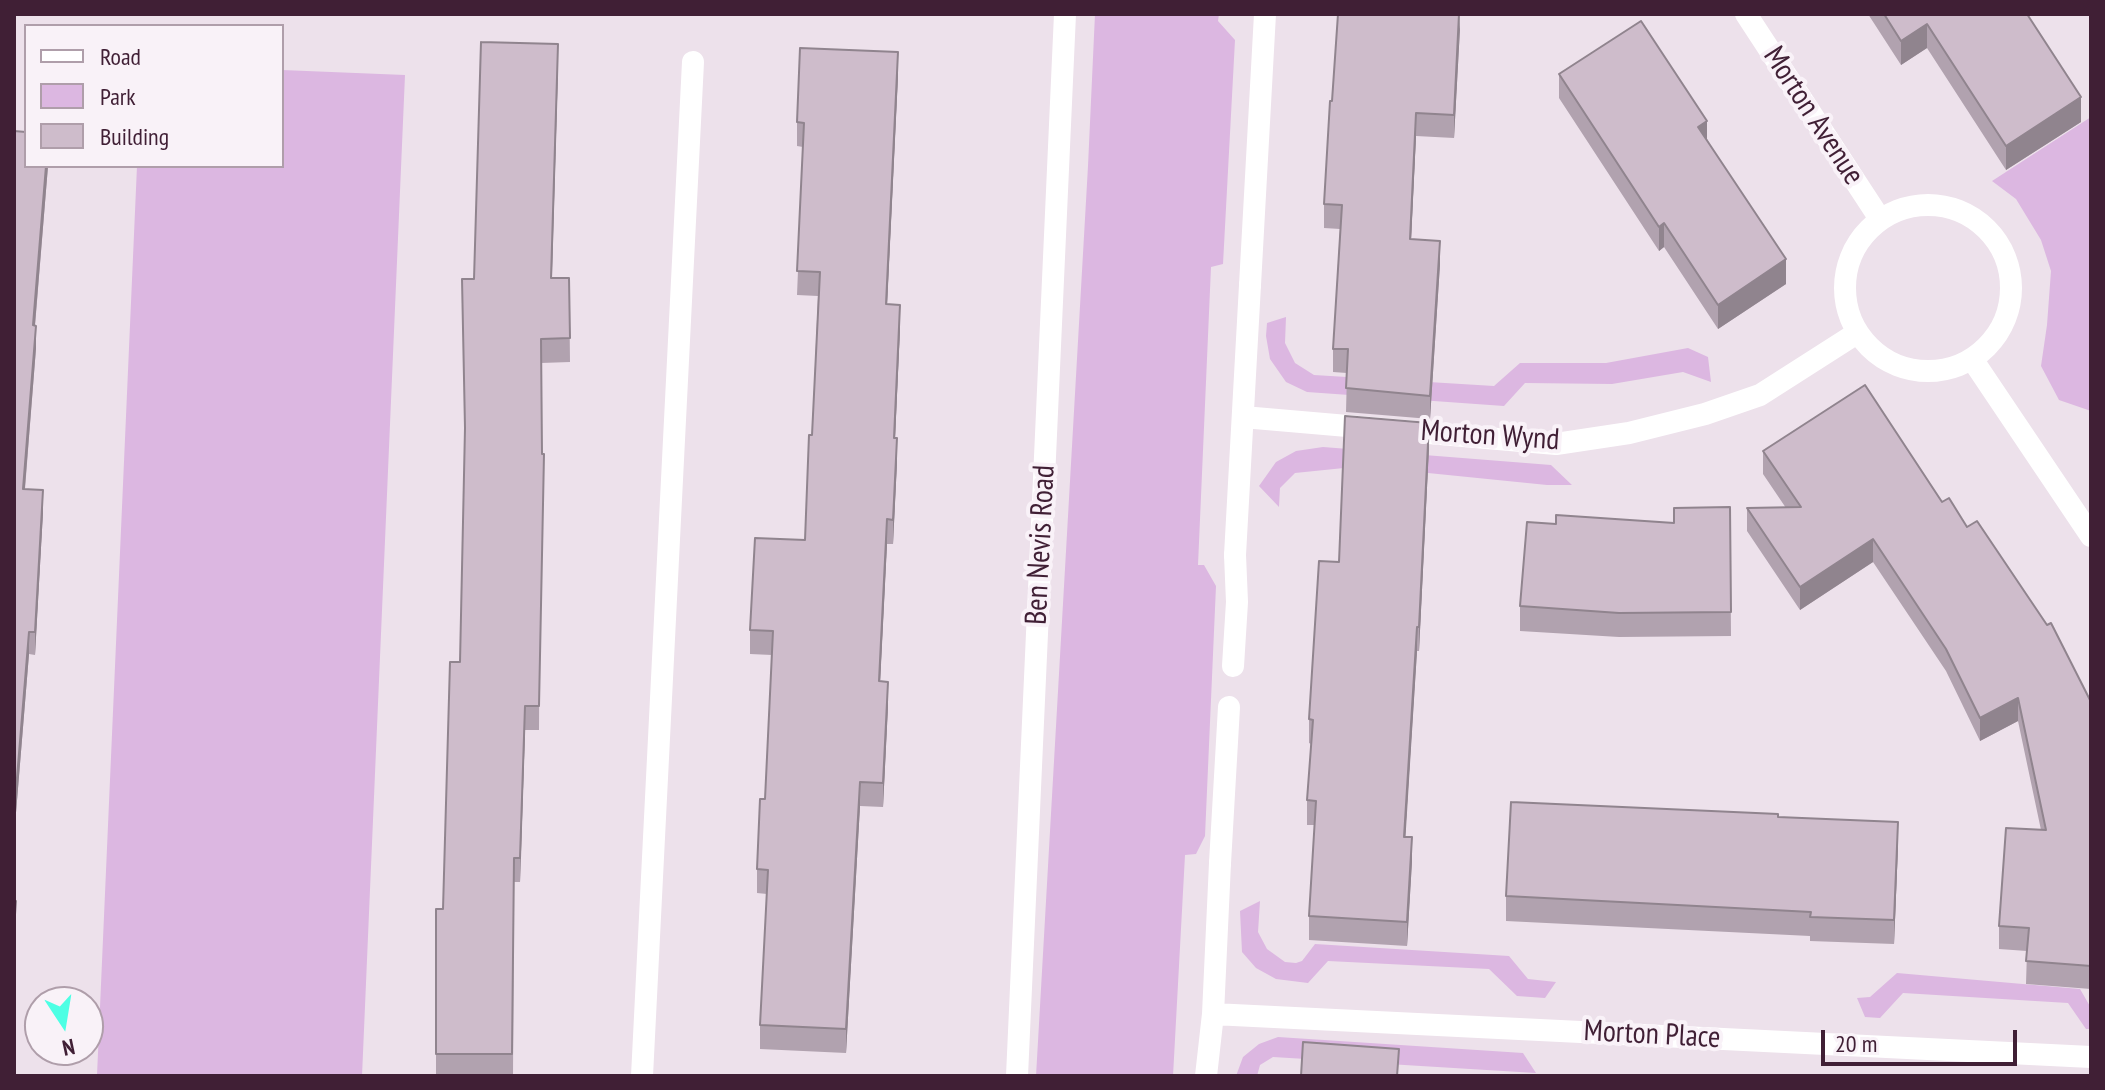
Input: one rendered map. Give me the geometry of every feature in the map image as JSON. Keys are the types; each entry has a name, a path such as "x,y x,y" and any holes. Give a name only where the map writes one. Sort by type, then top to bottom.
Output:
{"street":[{"name":"Ben Nevis Road","path":"1017,1076 1065,14"},
{"path":"1233,666 1237,602 1235,555 1265,14"},
{"name":"Morton Avenue","path":"1746,14 1880,219"},
{"path":"642,1076 693,62"},
{"path":"1911,206 1944,206 1974,219 1998,242 2010,273 2009,306 1996,336 1972,359 1941,370 1909,369 1880,356 1857,333 1845,303 1846,272 1858,243 1880,219 1911,206"},
{"name":"Morton Wynd","path":"1243,417 1556,444 1629,433 1705,414 1760,395 1857,333"},
{"path":"1972,359 2091,536"},
{"path":"1206,1076 1213,1014 1229,707"},
{"name":"Morton Place","path":"1213,1014 2091,1057"}],"green space":[{"path":"1095,14 1219,14 1218,21 1235,40 1223,264 1211,267 1198,565 1204,565 1216,586 1205,836 1196,854 1185,855 1173,1076 1036,1076"},
{"path":"284,70 405,75 362,1076 97,1075 97,1066 104,1066 104,986 101,986 137,168 284,168"},
{"path":"2091,117 2091,411 2059,400 2041,366 2051,271 2041,240 2016,199 1992,181"},
{"path":"1286,317 1285,343 1295,363 1314,375 1494,386 1520,363 1606,363 1688,348 1708,357 1711,382 1683,372 1612,384 1525,383 1504,406 1307,392 1286,382 1270,359 1267,323"},
{"path":"1323,447 1551,465 1572,485 1344,468 1295,473 1280,488 1279,507 1259,486 1276,462 1296,451"},
{"path":"1260,901 1258,932 1267,949 1285,962 1302,961 1315,944 1509,956 1528,979 1556,982 1545,998 1517,996 1489,969 1328,961 1308,983 1276,979 1256,968 1242,952 1240,911"},
{"path":"1897,973 2080,989 2091,1008 2091,1029 2086,1029 2068,1003 1903,993 1880,1018 1865,1017 1857,998 1870,997"},
{"path":"1278,1037 1523,1053 1536,1073 1273,1057 1260,1065 1257,1076 1236,1076 1243,1057 1259,1044"}],"building":[{"path":"1338,14 1459,14 1454,115 1416,113 1410,239 1440,241 1430,396 1346,388 1348,349 1333,349 1342,205 1324,204"},
{"path":"1884,14 2027,14 2081,97 2006,146 1927,24 1901,41"},
{"path":"1641,21 1707,121 1698,127 1786,259 1718,305 1664,223 1659,227 1559,74"},
{"path":"481,42 558,44 551,278 569,278 570,338 541,339 544,454 539,706 525,706 520,858 514,858 512,1054 436,1054 436,909 443,909 450,662 460,662 465,428 462,279 474,279"},
{"path":"800,48 898,52 886,304 900,305 893,520 887,519 879,681 888,682 883,783 860,782 846,1029 760,1025 768,870 757,869 760,799 765,799 773,631 750,630 755,538 805,540 820,272 797,271 804,123 797,122"},
{"path":"14,131 24,132 24,168 46,168 23,489 43,490 35,632 29,632 14,814"},
{"path":"1865,385 1942,502 1949,498 1967,527 1977,521 2047,625 2051,623 2091,702 2091,966 2026,961 2029,928 1999,926 2006,828 2046,830 2018,698 1980,718 1946,649 1873,539 1800,587 1747,508 1801,507 1763,451"},
{"path":"1345,416 1429,423 1404,837 1412,837 1407,922 1309,916 1316,801 1307,800 1313,720 1309,719 1319,561 1339,562"},
{"path":"1730,507 1731,612 1619,613 1520,606 1527,522 1556,524 1556,515 1674,523 1674,508"},
{"path":"1511,802 1898,822 1894,920 1810,917 1811,912 1506,896"},
{"path":"1303,1042 1399,1049 1397,1076 1301,1076"}]}
